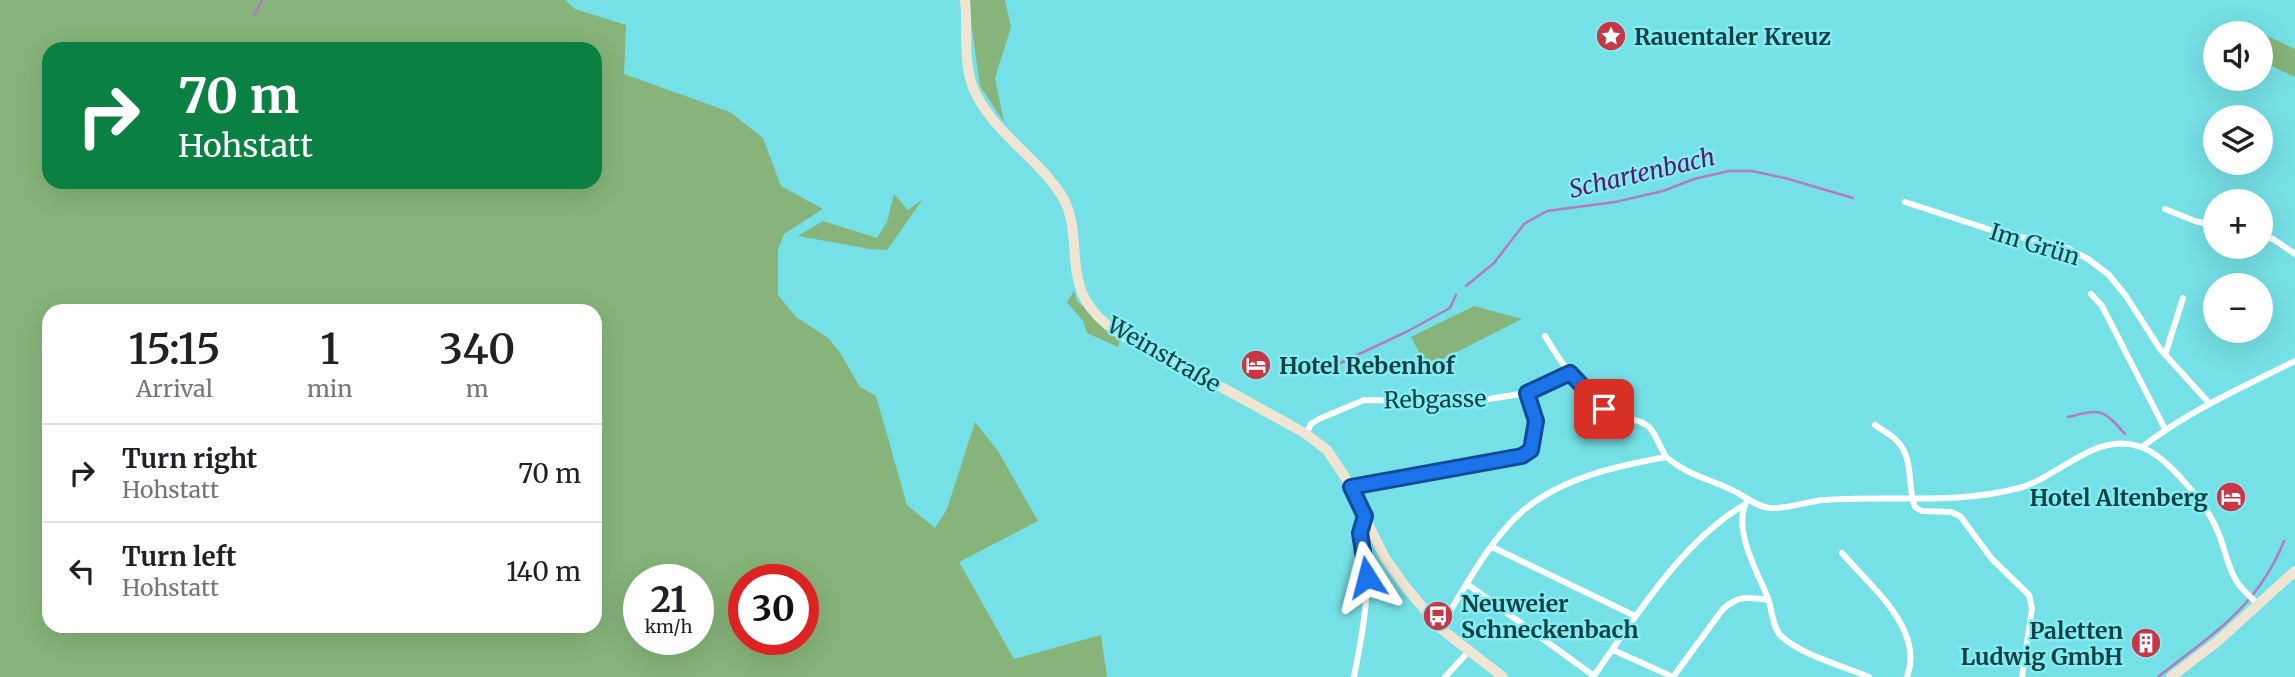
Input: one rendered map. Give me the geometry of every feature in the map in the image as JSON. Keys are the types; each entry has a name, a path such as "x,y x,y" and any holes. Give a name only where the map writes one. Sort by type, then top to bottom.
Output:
{"main road":[{"name":"Weinstraße","path":"965,0 967,59 971,82 980,102 1061,195 1074,227 1079,285 1093,312 1124,336 1306,434 1327,450 1351,487 1385,558 1405,586 1440,628 1503,677"},
{"path":"2171,677 2259,605 2295,571"}],"street":[{"name":"Im Grün","path":"1905,202 1991,230 2067,248 2088,258 2109,275 2165,355 2210,404"},
{"path":"2165,209 2203,223"},
{"path":"2273,239 2295,254"},
{"path":"2091,294 2102,306 2165,429"},
{"path":"2165,355 2183,298"},
{"path":"1545,337 1570,373 1604,409 1650,428 1666,457 1682,470 1732,490 1746,502 1769,508 1822,500 1957,497 2000,493 2045,477 2106,444 2142,447 2169,466 2204,509 2218,531 2238,585 2259,605"},
{"path":"2142,447 2165,429 2295,361"},
{"name":"Rebgasse","path":"1306,434 1311,424 1319,419 1364,400 1470,402 1527,393 1570,373"},
{"path":"1351,487 1522,456 1531,450 1536,421 1527,393"},
{"path":"1875,425 1897,440 1903,449 1908,461 1911,497 1915,507 1922,511 1951,512 1960,516 1992,559 2029,595 2032,608 2022,677"},
{"path":"1440,628 1498,538 1525,509 1569,484 1615,466 1666,457"},
{"path":"1746,502 1743,527 1747,551 1779,634 1794,646 1869,677"},
{"path":"1468,584 1594,676 1635,616 1703,535 1746,502"},
{"name":"Weinstraße","path":"1353,677 1363,629 1367,577 1360,533 1365,516"},
{"path":"1492,547 1635,616"},
{"path":"1842,554 1902,623 1911,647 1911,667 1907,677"},
{"path":"1613,650 1673,677 1723,609 1733,600 1746,596 1768,600"},
{"path":"1445,677 1469,651"}],"green space":[{"path":"0,0 565,0 575,9 626,25 624,74 730,112 763,138 781,186 823,209 784,234 778,250 778,295 796,317 828,338 839,351 860,387 876,396 907,505 935,528 947,509 975,422 998,451 1038,521 959,562 1014,659 1101,635 1107,677 0,677"},
{"path":"968,0 1005,0 1011,27 995,78 1004,122 980,86"},
{"path":"2273,39 2295,49 2295,77 2273,67"},
{"path":"894,194 908,210 923,199 887,250 798,236 823,221 877,238 887,222"},
{"path":"1074,291 1077,301 1120,340 1118,347 1087,333 1083,321 1067,302"},
{"path":"1474,306 1522,319 1427,367 1411,337"}],"waterway":[{"path":"254,16 262,0"},
{"name":"Schartenbach","path":"1466,286 1494,263 1524,224 1547,211 1615,202 1729,171 1752,171 1785,178 1853,198"},
{"name":"Schartenbach","path":"1336,365 1450,308 1456,295"},
{"path":"2068,417 2100,413 2111,419 2125,434"},
{"path":"2158,677 2214,633 2247,602 2261,584 2284,541"}],"place":[{"name":"Rauentaler Kreuz","path":"1611,36"},
{"name":"Hotel Rebenhof","path":"1256,365"},
{"name":"Hotel Altenberg","path":"2231,497"},
{"name":"Neuweier Schneckenbach","path":"1438,616"},
{"name":"Paletten Ludwig GmbH","path":"2146,643"}],"route":[{"path":"1367,577 1360,533 1365,516 1351,487 1522,456 1531,450 1536,421 1527,393 1570,373 1604,409"}]}
